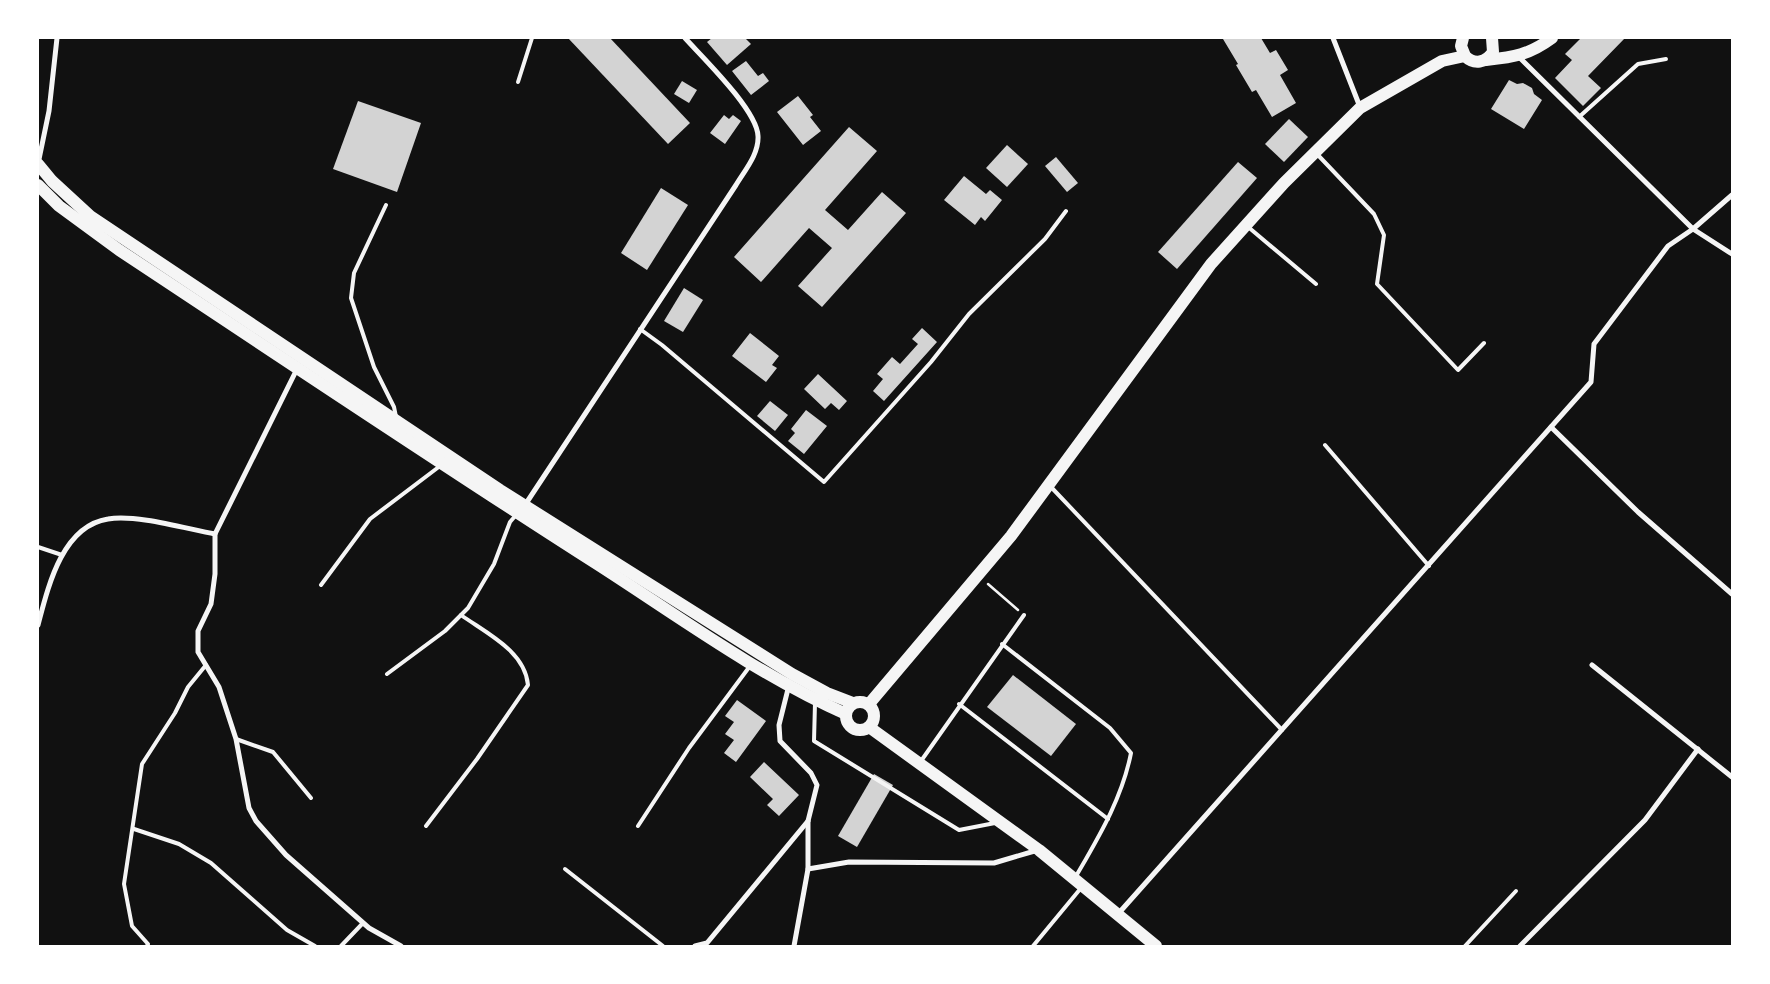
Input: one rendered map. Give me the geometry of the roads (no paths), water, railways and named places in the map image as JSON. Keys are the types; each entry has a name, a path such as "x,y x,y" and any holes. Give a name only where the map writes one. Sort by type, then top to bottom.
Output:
{"main road":[{"path":"1463,38 1461,46 1465,56"},
{"path":"1486,60 1493,52 1492,38"},
{"path":"869,704 1011,536 1211,264 1315,152 1360,108 1442,61 1465,56 1477,62 1518,57 1538,48 1552,38"},
{"path":"38,165 52,181 90,216 300,362"},
{"path":"38,185 59,206 120,250 300,362 752,663 816,701 849,708 861,701 869,704 874,717 869,727 861,730 853,728 847,722 849,708"},
{"path":"396,425 444,463 521,510 622,565 792,674 827,693 849,708"},
{"path":"869,727 1039,850 1156,946"}],"street":[{"path":"38,172 49,111 57,38"},
{"path":"521,510 756,151 758,137 756,123 744,104 685,38"},
{"path":"1333,38 1360,108"},
{"path":"1518,57 1693,229 1732,254"},
{"path":"1118,914 1591,382 1594,344 1668,246 1693,229 1732,195"},
{"path":"300,362 215,534 215,574 211,604 198,631 198,652 219,687 236,739 249,808 256,821 286,855 363,923 401,946"},
{"path":"1551,427 1638,512 1732,594"},
{"path":"38,625 62,555 74,538 92,524 108,518 151,522 215,534"},
{"path":"1592,665 1732,777"},
{"path":"789,684 779,725 780,741 811,773 817,785 808,820 808,869 794,946"},
{"path":"1520,946 1645,820 1698,749"},
{"path":"696,946 706,945 808,820"},
{"path":"808,869 849,862 994,863 1039,850"}],"lane":[{"path":"518,82 532,38"},
{"path":"1578,117 1638,64 1666,59"},
{"path":"1315,152 1374,214 1378,221 1384,235 1377,284 1458,370 1484,343"},
{"path":"386,205 354,273 351,298 374,368 394,407 396,425"},
{"path":"640,329 662,345 824,482 931,362 970,314 1045,240 1066,211"},
{"path":"1246,225 1316,284"},
{"path":"1325,445 1428,566"},
{"path":"321,585 370,519 444,463"},
{"path":"1050,485 1282,730"},
{"path":"387,674 445,631 468,608 494,564 510,522 521,510"},
{"path":"38,548 62,555"},
{"path":"426,826 477,759 528,684 527,671 516,655 461,615"},
{"path":"920,763 959,704 1024,616"},
{"path":"1002,644 1110,728 1130,754 1126,776 1079,881 1033,946"},
{"path":"638,826 689,748 752,663"},
{"path":"149,946 132,926 124,884 134,828 142,764 175,714 188,687 206,665"},
{"path":"816,701 814,741 959,830 1002,822"},
{"path":"959,704 1108,819"},
{"path":"236,739 273,752 311,798"},
{"path":"134,828 179,844 211,862 287,930 315,946"},
{"path":"566,869 664,946"},
{"path":"1465,946 1516,891"},
{"path":"341,946 363,923"}]}
